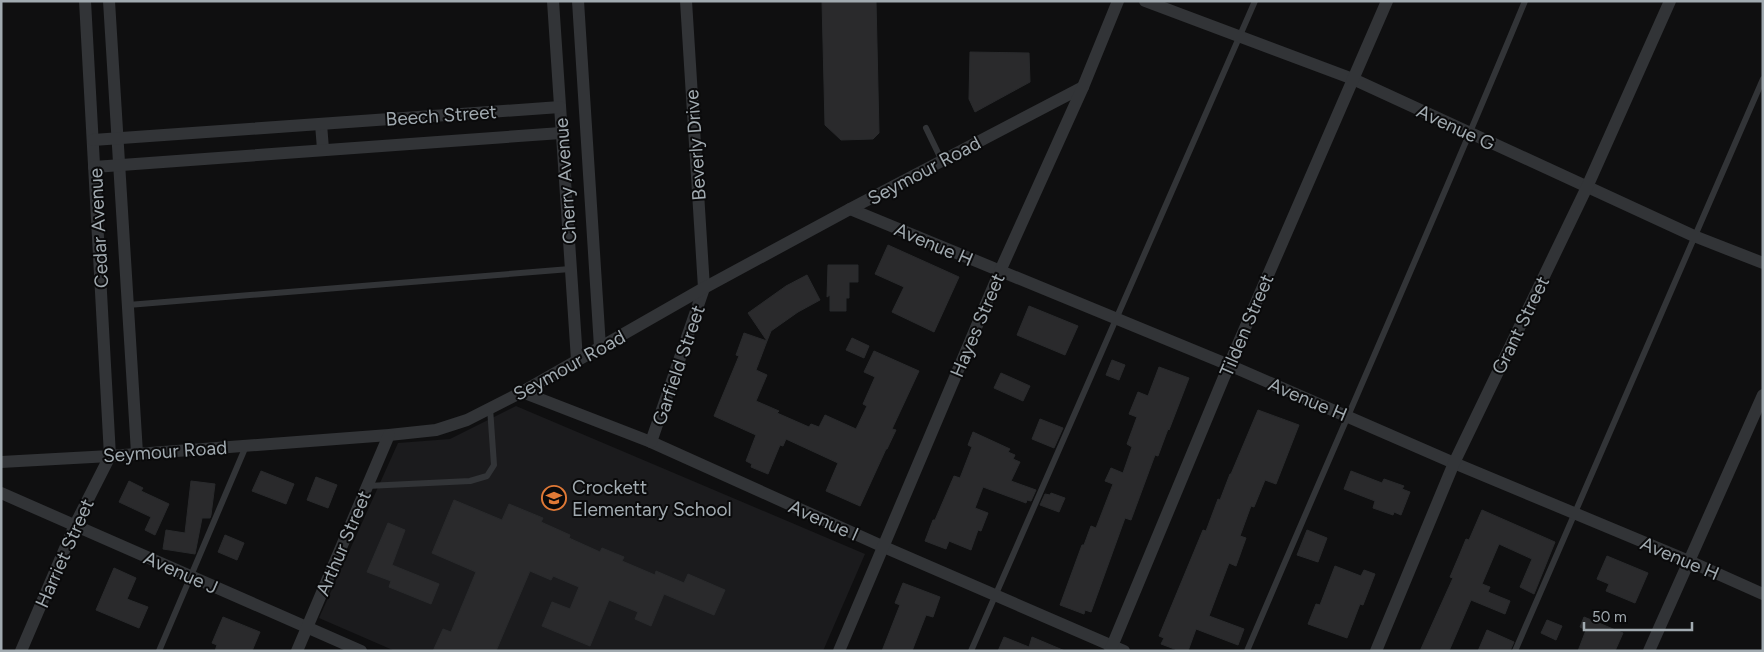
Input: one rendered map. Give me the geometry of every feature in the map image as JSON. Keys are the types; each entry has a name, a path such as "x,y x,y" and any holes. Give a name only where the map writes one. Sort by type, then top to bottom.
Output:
{"street":[{"name":"Cedar Avenue","path":"85,1 110,456"},
{"name":"Cedar Avenue","path":"109,1 137,453"},
{"name":"Cherry Avenue","path":"554,1 577,360"},
{"name":"Cherry Avenue","path":"578,1 600,347"},
{"name":"Beverly Drive","path":"686,1 704,288"},
{"name":"Hayes Street","path":"839,651 1000,271 1083,87 1118,1"},
{"name":"Avenue G","path":"1146,1 1353,80 1694,236 1763,263"},
{"name":"Tilden Street","path":"1111,648 1229,365 1387,1"},
{"name":"Grant Street","path":"1376,651 1454,463 1587,187 1670,1"},
{"name":"Seymour Road","path":"1,462 110,456 389,435 436,430 467,420 522,392 704,288 850,209 1083,87"},
{"name":"Beech Street","path":"93,140 560,107"},
{"path":"321,124 323,149"},
{"name":"Beech Street","path":"94,167 561,133"},
{"name":"Avenue H","path":"850,209 1229,365 1763,594"},
{"name":"Garfield Street","path":"651,442 704,288"},
{"name":"Avenue I","path":"522,392 651,442 1111,648 1124,651"},
{"path":"1649,651 1763,395"},
{"name":"Arthur Street","path":"297,651 389,435"},
{"name":"Harriet Street","path":"21,651 75,525 110,456"},
{"name":"Avenue J","path":"1,493 361,651"}],"lane":[{"path":"971,651 1255,1"},
{"path":"1247,651 1346,416 1470,134 1525,1"},
{"path":"1514,651 1763,79"},
{"path":"926,128 942,161"},
{"path":"128,306 570,269"},
{"path":"367,486 470,481 487,476 494,466 490,408"},
{"path":"159,651 246,445"}],"shaded area":[{"name":"Crockett Elementary School","path":"516,406 865,554 823,651 395,651 319,618 398,443 450,439"}],"building":[{"path":"822,1 876,1 879,133 873,139 841,140 825,125"},
{"path":"970,52 1029,53 1030,82 975,112 969,99"},
{"path":"888,245 959,277 934,332 892,312 904,287 875,274"},
{"path":"828,265 858,265 858,282 849,282 849,298 846,298 846,311 830,311 830,295 827,297"},
{"path":"807,275 820,300 798,312 771,331 767,341 748,313 786,286"},
{"path":"1029,306 1078,326 1065,355 1017,335"},
{"path":"744,333 767,341 756,370 767,375 756,401 779,411 777,413 809,427 811,424 819,427 825,415 856,429 867,406 863,404 875,377 864,372 874,351 919,371 892,429 896,430 860,506 826,491 838,463 786,439 783,446 780,445 768,474 751,467 752,464 746,461 756,435 714,416 739,356 736,355"},
{"path":"852,338 869,346 864,358 846,350"},
{"path":"1112,360 1125,365 1119,380 1106,375"},
{"path":"1159,367 1189,378 1158,456 1155,455 1131,520 1125,518 1091,612 1085,610 1084,614 1060,605 1082,545 1084,545 1091,526 1096,528 1113,484 1105,481 1111,468 1123,473 1132,447 1127,444 1137,417 1129,414 1138,392 1148,396"},
{"path":"1001,373 1030,386 1023,401 994,388"},
{"path":"1258,410 1299,425 1276,484 1265,480 1254,507 1251,506 1240,536 1246,538 1236,566 1229,563 1209,616 1244,629 1238,645 1196,629 1188,651 1180,651 1161,644 1164,638 1159,636 1203,530 1206,531 1218,499 1220,500"},
{"path":"1040,419 1063,428 1054,448 1032,439"},
{"path":"973,432 1010,449 1008,452 1015,455 1013,459 1020,462 1011,481 1036,490 1031,501 1027,500 1026,503 983,487 975,508 988,513 981,531 978,530 971,550 949,541 946,549 925,541 954,476 960,478 972,447 968,445"},
{"path":"261,471 294,484 286,504 252,491"},
{"path":"1351,471 1382,483 1384,479 1404,486 1402,489 1410,492 1401,515 1394,512 1393,515 1373,508 1375,501 1344,489"},
{"path":"316,477 337,485 328,508 307,500"},
{"path":"129,481 143,488 141,491 169,504 155,535 145,530 151,517 119,502"},
{"path":"191,481 215,484 210,518 202,518 195,554 163,549 166,530 185,533"},
{"path":"1051,493 1065,498 1059,512 1040,505 1045,494 1050,495"},
{"path":"454,500 502,520 509,504 543,518 541,522 570,535 569,538 600,552 602,548 624,557 622,561 655,575 656,571 684,583 688,574 725,590 714,615 664,594 651,626 635,619 638,612 609,600 590,646 542,626 552,602 570,609 579,587 553,576 551,580 530,571 496,651 433,651 443,629 451,632 476,572 432,553"},
{"path":"1482,510 1555,542 1534,594 1520,587 1532,559 1499,544 1482,584 1490,587 1488,592 1510,601 1505,614 1471,600 1449,651 1420,651 1453,578 1450,577 1466,539 1469,540"},
{"path":"388,523 405,530 392,565 439,584 431,604 389,587 391,581 367,572"},
{"path":"1307,530 1327,538 1318,562 1297,555"},
{"path":"225,535 244,543 237,560 218,552"},
{"path":"1607,556 1648,573 1635,603 1606,591 1609,584 1597,579"},
{"path":"1335,566 1361,576 1364,570 1375,574 1363,605 1360,604 1347,638 1308,624 1316,604 1320,605"},
{"path":"114,568 136,578 127,599 148,607 139,628 96,610"},
{"path":"903,583 940,597 933,617 926,615 912,651 882,651 900,605 895,603"},
{"path":"223,617 260,632 252,651 215,651 217,645 212,643"},
{"path":"1584,617 1623,633 1615,651 1578,651 1586,630 1580,627"},
{"path":"1547,620 1562,626 1556,640 1541,633"},
{"path":"1487,630 1514,642 1510,651 1478,651"},
{"path":"1004,637 1029,647 1032,637 1065,651 998,651"}],"place":[{"name":"Crockett Elementary School","path":"554,498"}]}
